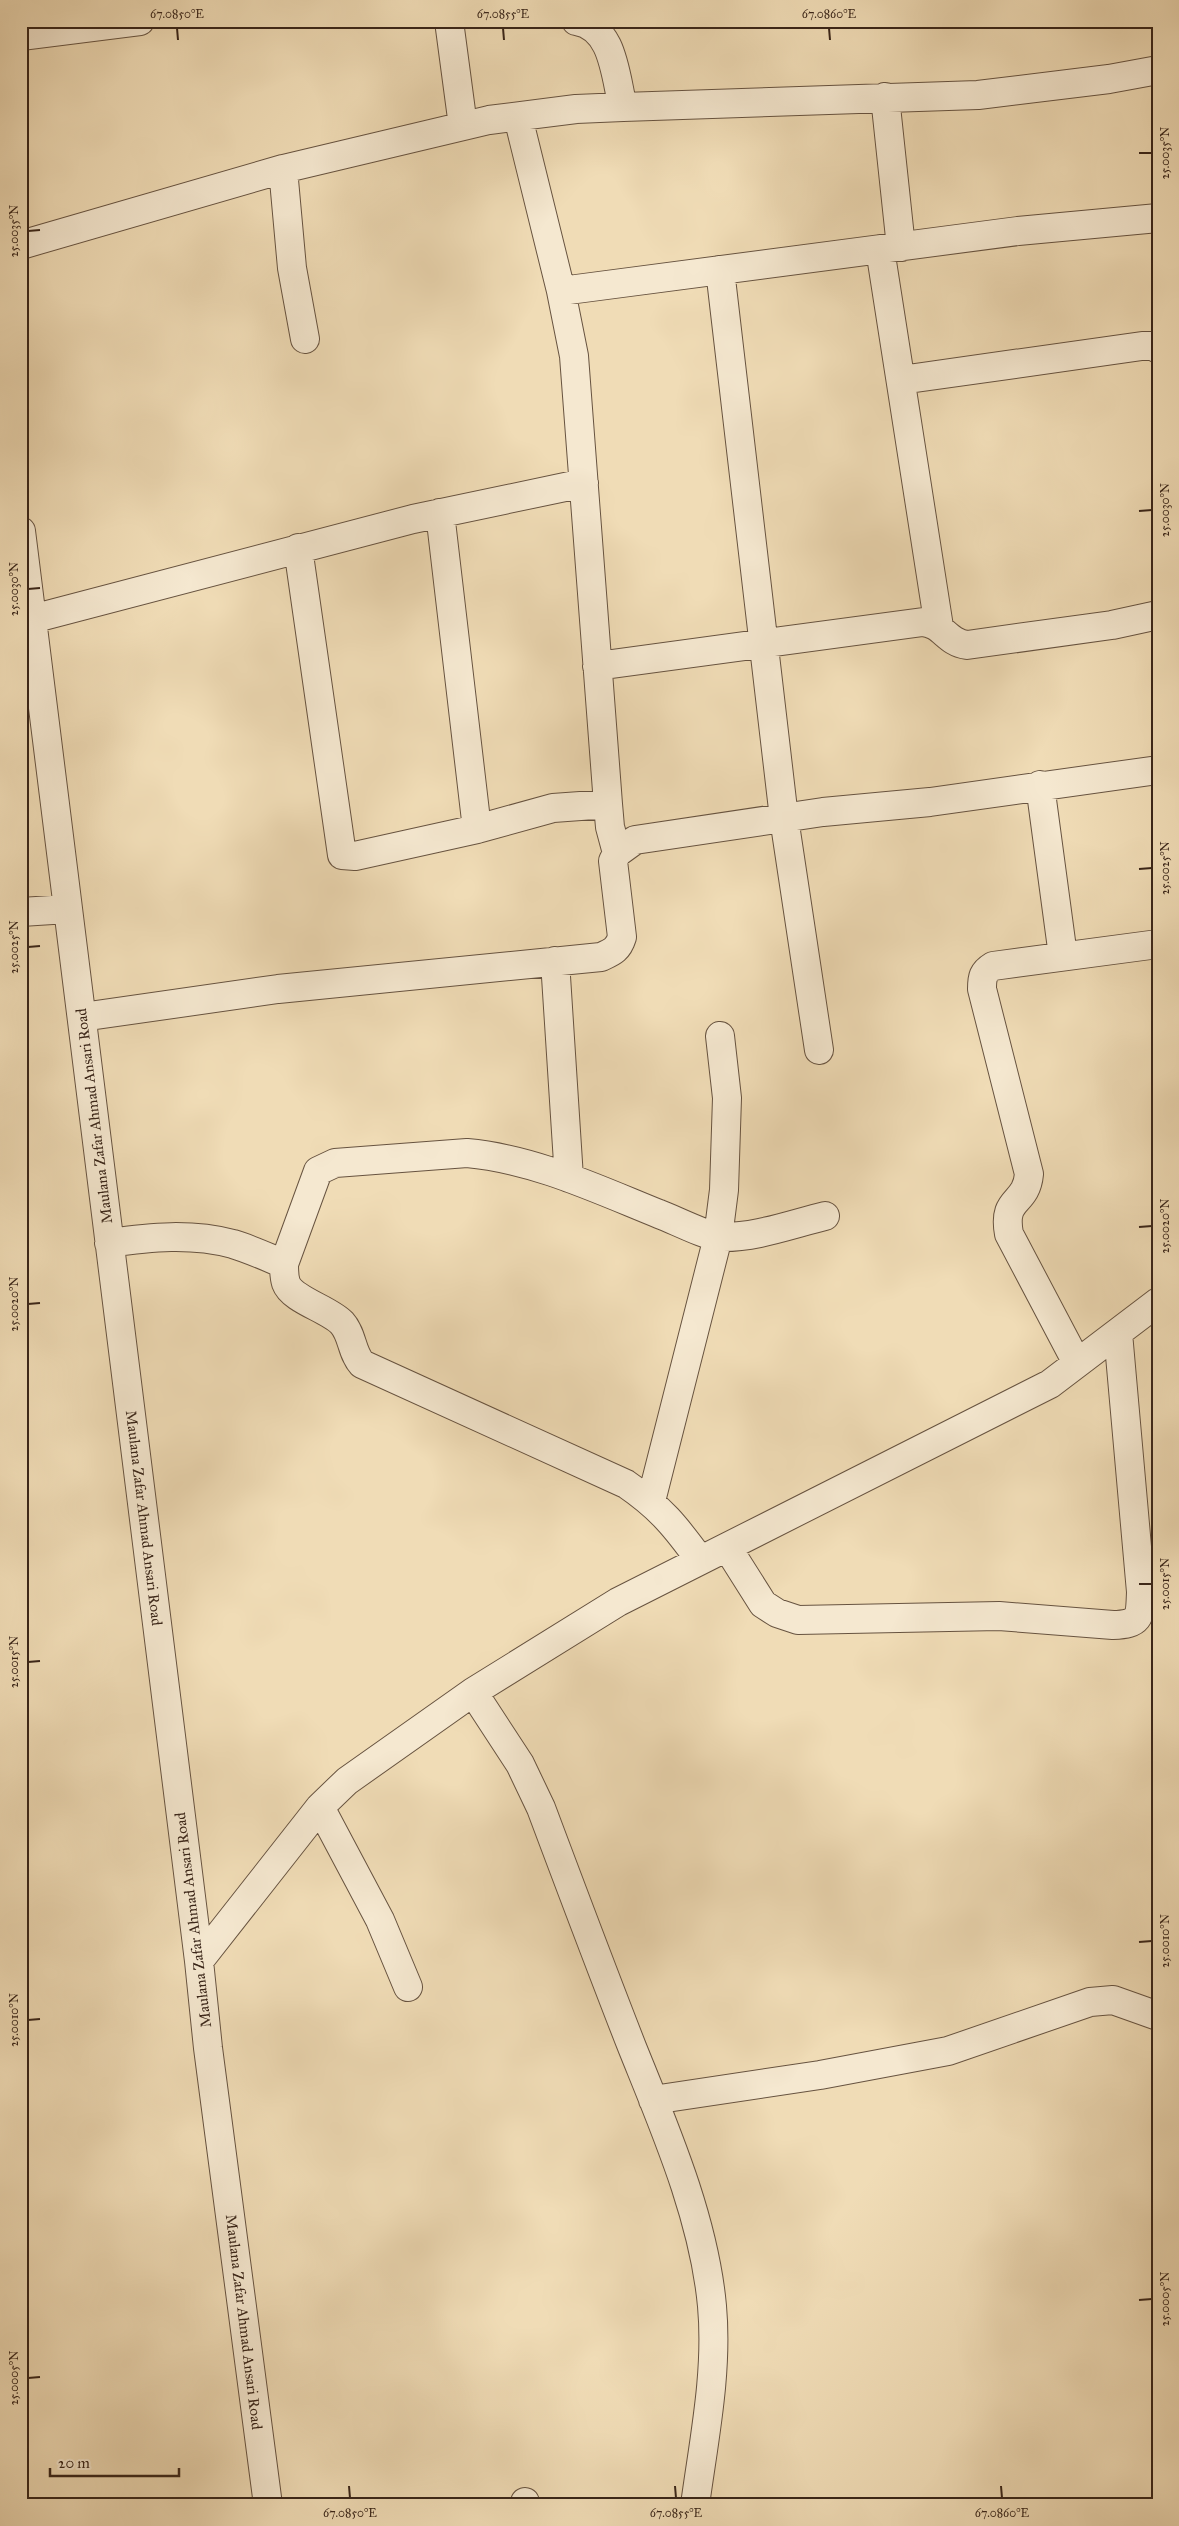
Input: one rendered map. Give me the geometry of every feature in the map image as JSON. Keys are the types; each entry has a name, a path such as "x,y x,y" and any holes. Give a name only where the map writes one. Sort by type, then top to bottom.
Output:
{"street":[{"path":"21,36 140,21"},
{"path":"449,21 463,126"},
{"path":"576,21 596,29 607,42 623,106"},
{"path":"21,246 283,169 463,126 518,117 576,109 623,106 978,94 1109,79 1158,70"},
{"path":"885,98 891,248 901,380 939,628"},
{"path":"518,117 561,291 574,356 596,666 610,827 617,853"},
{"path":"283,169 292,268 305,339"},
{"path":"561,291 1018,231 1158,218"},
{"path":"720,270 784,818 819,1050"},
{"path":"901,380 1156,344"},
{"path":"32,619 298,548 440,513 584,483"},
{"path":"440,513 477,829"},
{"name":"Maulana Zafar Ahmad Ansari Road","path":"21,531 199,1961 208,2048 268,2505"},
{"path":"298,548 342,854 355,856 477,829 553,808 608,804"},
{"path":"596,666 923,622 939,628 956,643 967,645 1112,625 1158,615"},
{"path":"82,1017 278,989 600,957 613,952 619,947 622,937 613,861 617,853 635,840 784,818 930,802 1040,785 1158,770"},
{"path":"1040,785 1064,956"},
{"path":"21,912 68,909"},
{"path":"1077,1363 1009,1234 1006,1219 1008,1210 1025,1191 1028,1174 982,989 982,977 986,970 993,966 1158,944"},
{"path":"555,961 569,1178"},
{"path":"651,1501 718,1238 724,1190 727,1098 720,1036"},
{"path":"700,1560 671,1520 651,1501 626,1484 362,1364 357,1358 344,1324 290,1290 285,1278 284,1264 318,1171 324,1166 335,1163 467,1153 514,1161 569,1178 718,1238 770,1229 825,1216"},
{"path":"109,1243 157,1237 196,1237 233,1244 284,1264"},
{"path":"199,1961 320,1807 346,1781 473,1692 618,1602 1050,1384 1158,1302"},
{"path":"727,1547 762,1604 777,1613 798,1620 999,1616 1114,1625 1129,1624 1136,1621 1141,1612 1141,1592 1118,1333"},
{"path":"473,1692 520,1764 541,1808 653,2100 699,2228 712,2304 714,2335 710,2390 695,2505"},
{"path":"320,1807 380,1920 408,1987"},
{"path":"653,2100 820,2075 931,2054 998,2035 1090,2002 1113,2000 1158,2016"}]}
